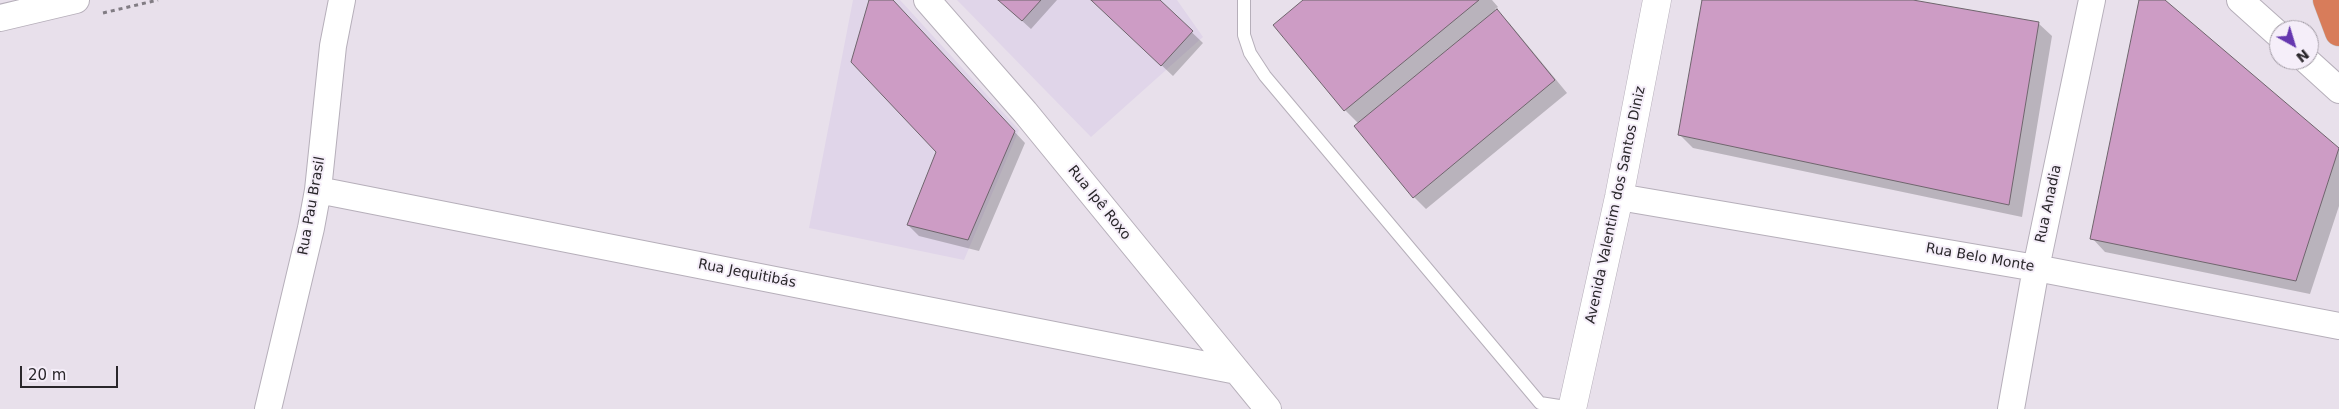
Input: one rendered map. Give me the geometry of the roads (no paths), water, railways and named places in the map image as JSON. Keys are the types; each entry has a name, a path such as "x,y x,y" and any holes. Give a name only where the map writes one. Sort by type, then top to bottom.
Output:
{"highway":[{"path":"2327,0 2339,32"}],"street":[{"path":"0,18 76,0"},
{"name":"Rua Pau Brasil","path":"268,409 311,228 318,190 333,46 342,0"},
{"name":"Rua Ipê Roxo","path":"927,0 1025,112 1268,409"},
{"name":"Avenida Valentim dos Santos Diniz","path":"1572,408 1619,197 1657,0"},
{"name":"Rua Anadia","path":"2011,409 2036,268 2092,0"},
{"path":"2240,0 2269,27"},
{"path":"2317,70 2339,90"},
{"name":"Rua Jequitibás","path":"318,190 1237,371"},
{"name":"Rua Belo Monte","path":"1619,197 2036,268 2339,326"},
{"path":"1176,359 1204,332"}],"lane":[{"path":"1244,0 1244,35 1250,54 1265,76 1540,402 1572,408"}]}
